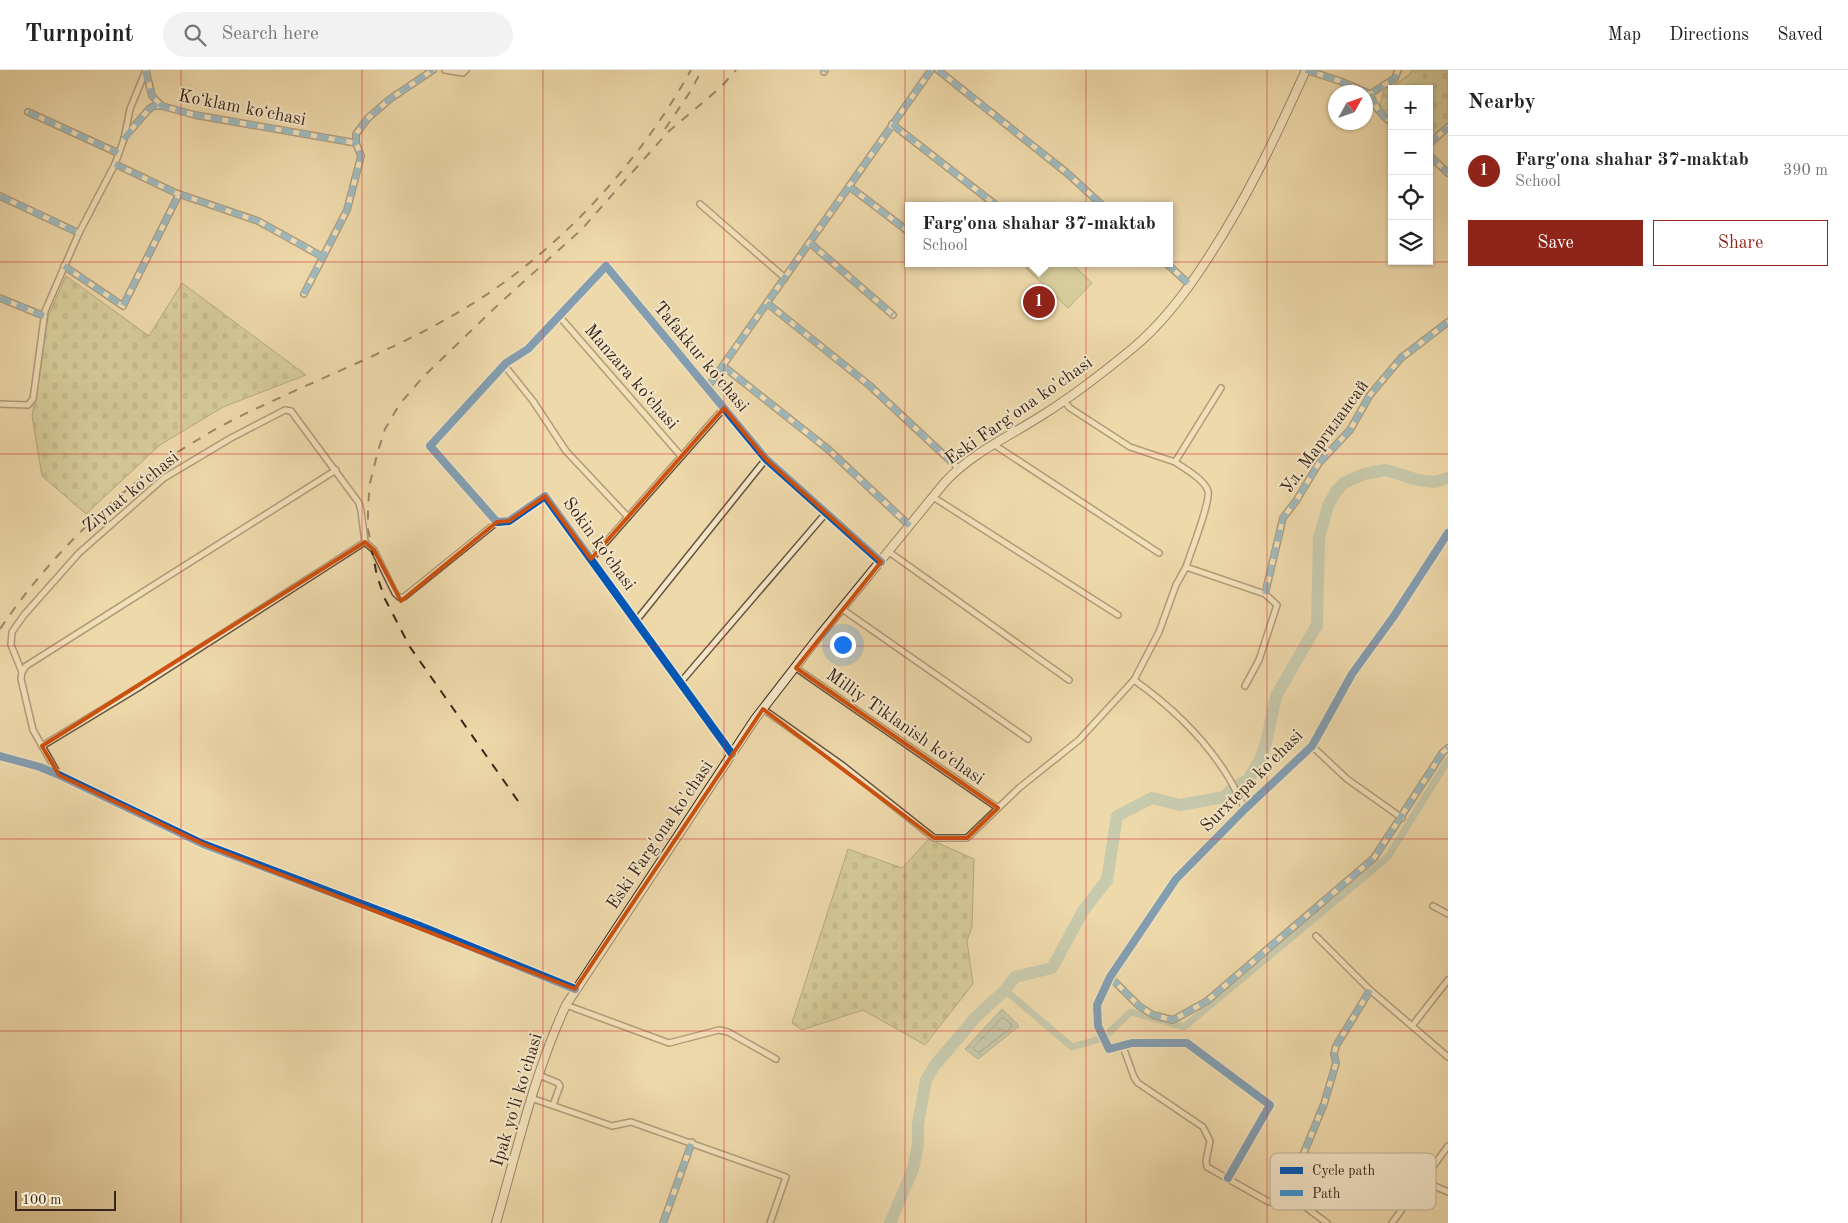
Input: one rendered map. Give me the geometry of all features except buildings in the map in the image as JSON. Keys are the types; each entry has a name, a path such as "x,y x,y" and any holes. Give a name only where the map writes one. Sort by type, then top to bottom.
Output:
{"main road":[{"name":"Eski Farg'ona ko'chasi","path":"575,989 763,709 958,468 992,444 1022,428 1064,400 1144,338 1164,318 1190,285 1235,216 1306,70"},
{"name":"Ipak yo'li ko'chasi","path":"496,1223 531,1098 556,1027 575,989"}],"street":[{"path":"0,404 28,405 33,399 44,316 79,233 115,164 124,139 130,109 146,70"},
{"name":"Koʻklam koʻchasi","path":"146,70 152,96 162,106 195,115 356,143"},
{"path":"304,294 349,201 361,156 356,143 356,134 368,118 390,99 433,70"},
{"path":"445,70 463,73 466,70"},
{"path":"707,388 850,187 930,70"},
{"path":"938,70 1068,173 1099,202"},
{"path":"1306,70 1348,85"},
{"path":"1373,92 1395,78 1398,70"},
{"path":"1373,104 1388,119"},
{"path":"124,139 149,109 154,106 162,106"},
{"path":"28,112 118,152"},
{"path":"892,124 992,202"},
{"path":"1433,140 1448,127"},
{"path":"1433,159 1448,173"},
{"path":"115,164 179,194 258,220 323,257"},
{"path":"850,187 905,229"},
{"path":"64,266 123,306 179,194"},
{"path":"0,196 79,233"},
{"path":"700,204 785,278"},
{"path":"810,243 893,315"},
{"name":"Tafakkur koʻchasi","path":"504,365 528,349 606,266 766,458 881,562"},
{"path":"1170,267 1190,285"},
{"path":"0,298 44,316"},
{"path":"767,304 869,385 958,468"},
{"name":"Manzara koʻchasi","path":"559,316 681,456"},
{"name":"Ул. Маргилансай","path":"1265,594 1283,518 1296,501 1319,463 1350,430 1370,395 1401,358 1448,322"},
{"path":"42,746 141,686 365,542 374,550 396,594 404,598 497,522 430,446 504,365 533,401 566,451 628,517"},
{"path":"723,366 829,450 910,526"},
{"path":"1175,462 1221,388"},
{"path":"763,709 842,765 934,838 966,838 1020,788 1079,740 1134,680 1160,632 1176,585 1186,567 1207,503 1208,491 1200,480 1175,462 1130,447 1070,408 1064,400"},
{"name":"Sokin koʻchasi","path":"591,559 724,408"},
{"name":"Ziynat koʻchasi","path":"59,774 33,730 21,679 22,672 10,640 12,632 24,615 79,552 164,478 231,438 288,409 336,470 361,508 365,542"},
{"path":"992,444 1159,553"},
{"name":"Sokin koʻchasi","path":"636,621 766,458"},
{"path":"22,672 26,666 336,470"},
{"name":"Sokin koʻchasi","path":"497,522 509,521 545,496 732,754"},
{"path":"933,497 1118,615"},
{"path":"680,683 826,512"},
{"name":"Surxtepa koʻchasi","path":"1122,1044 1109,1049 1100,1030 1096,1005 1110,977 1176,879 1245,809 1312,746 1352,674 1394,616 1448,533"},
{"path":"889,552 1069,680"},
{"path":"1186,567 1265,594 1277,605 1259,660 1245,686"},
{"path":"842,609 1028,739"},
{"name":"Milliy Tiklanish koʻchasi","path":"796,668 998,808"},
{"path":"1134,680 1158,697 1217,760 1245,809"},
{"path":"1312,746 1347,779 1402,818"},
{"path":"1110,977 1139,1006 1153,1015 1173,1020 1207,1001 1374,858 1402,818 1443,752 1448,748"},
{"path":"0,756 59,774 203,844 420,926 575,989"},
{"path":"1433,906 1448,914"},
{"path":"1316,936 1370,990 1448,1057"},
{"path":"1412,1026 1448,980"},
{"path":"1304,1153 1324,1104 1336,1063 1334,1054 1336,1046 1370,990"},
{"path":"566,1005 669,1043 719,1030 728,1032 776,1058"},
{"path":"1228,1178 1270,1105 1186,1043 1139,1042 1122,1044 1138,1083 1203,1126 1210,1141 1206,1161 1207,1167 1270,1202"},
{"path":"539,1075 558,1083 560,1086 553,1105"},
{"path":"531,1098 612,1126 632,1122 786,1176 770,1223"},
{"path":"663,1223 692,1142"},
{"path":"1436,1161 1448,1146"},
{"path":"1436,1187 1448,1192"},
{"path":"1310,1210 1328,1223"},
{"path":"1392,1223 1401,1210"}],"highlighted area":[{"path":"724,408 766,459 881,562 796,668 998,808 967,838 934,838 763,709 575,989 203,844 59,775 42,746 365,542 374,550 401,601 497,522 509,521 545,496 591,559"}],"green space":[{"path":"1412,70 1448,70 1448,123 1436,133 1433,130 1433,85 1394,85 1409,75"},
{"path":"1388,89 1388,110 1383,111 1380,104 1383,92"},
{"path":"1075,267 1092,283 1068,308 1026,268"},
{"path":"66,276 149,336 182,283 306,375 223,407 160,445 86,514 42,476 32,416 48,317"},
{"path":"929,839 974,859 972,927 967,941 973,984 925,1045 863,1010 802,1030 792,1023 848,849 902,868"}],"water":[{"path":"1002,1009 1019,1026 978,1059 965,1049"}],"waterway":[{"path":"890,1223 913,1169 918,1144 918,1124 926,1080 935,1065 975,1018 1005,990 1015,977 1052,968 1083,911 1107,880 1117,816 1152,798 1180,805 1224,797 1233,788 1249,779 1266,743 1276,696 1317,625 1319,538 1328,506 1336,491 1344,483 1364,474 1386,470 1418,480 1435,482 1448,478"},
{"path":"1005,990 1072,1047 1103,1038 1131,1012 1184,1027 1388,857 1448,760"}],"railway":[{"path":"0,629 64,548 116,499 171,457 207,434 239,417 438,324 492,291 522,269 551,245 604,192 651,133 691,70"},
{"path":"665,129 690,92 702,70"},
{"path":"518,801 410,647 385,599 377,576 368,529 370,483 378,451 385,429 399,405 423,377 500,303 581,230 668,132 721,87 736,70"}],"marked path":[{"path":"304,294 347,210 361,156 356,143 356,134 368,118 390,99 433,70"},
{"path":"707,388 931,70"},
{"path":"938,70 1067,173 1099,202"},
{"path":"1306,70 1340,81 1370,94 1395,78 1398,70"},
{"path":"145,71 152,96 162,106 195,115 356,143"},
{"path":"1373,101 1388,120"},
{"path":"124,139 149,109 154,106 162,106"},
{"path":"28,112 118,153"},
{"path":"892,124 992,202"},
{"path":"1433,140 1448,127"},
{"path":"1433,159 1448,173"},
{"path":"115,164 176,193 258,221 323,257"},
{"path":"850,187 905,229"},
{"path":"64,266 123,306 179,194"},
{"path":"0,196 79,233"},
{"path":"810,243 893,315"},
{"path":"1170,267 1190,285"},
{"path":"0,298 44,316"},
{"path":"767,303 869,385 958,468"},
{"path":"1265,594 1283,518 1296,501 1319,463 1350,430 1370,395 1401,358 1448,322"},
{"path":"723,366 829,450 910,526"},
{"path":"1110,977 1139,1006 1153,1015 1173,1020 1207,1001 1374,858 1443,752 1448,748"},
{"path":"1304,1153 1324,1104 1336,1063 1334,1054 1336,1046 1370,990"},
{"path":"663,1223 692,1142"}],"cycle path":[{"path":"732,754 545,496 509,521 497,522 430,446 506,363 528,349 606,266 766,459 881,562"},
{"path":"1228,1178 1270,1105 1187,1043 1132,1043 1109,1049 1098,1026 1097,1005 1110,977 1176,879 1245,809 1312,746 1352,674 1394,616 1448,533"},
{"path":"0,756 40,767 59,775 203,844 420,926 575,989"}],"place":[{"name":"Farg'ona shahar 37-maktab","path":"1039,302"}]}
